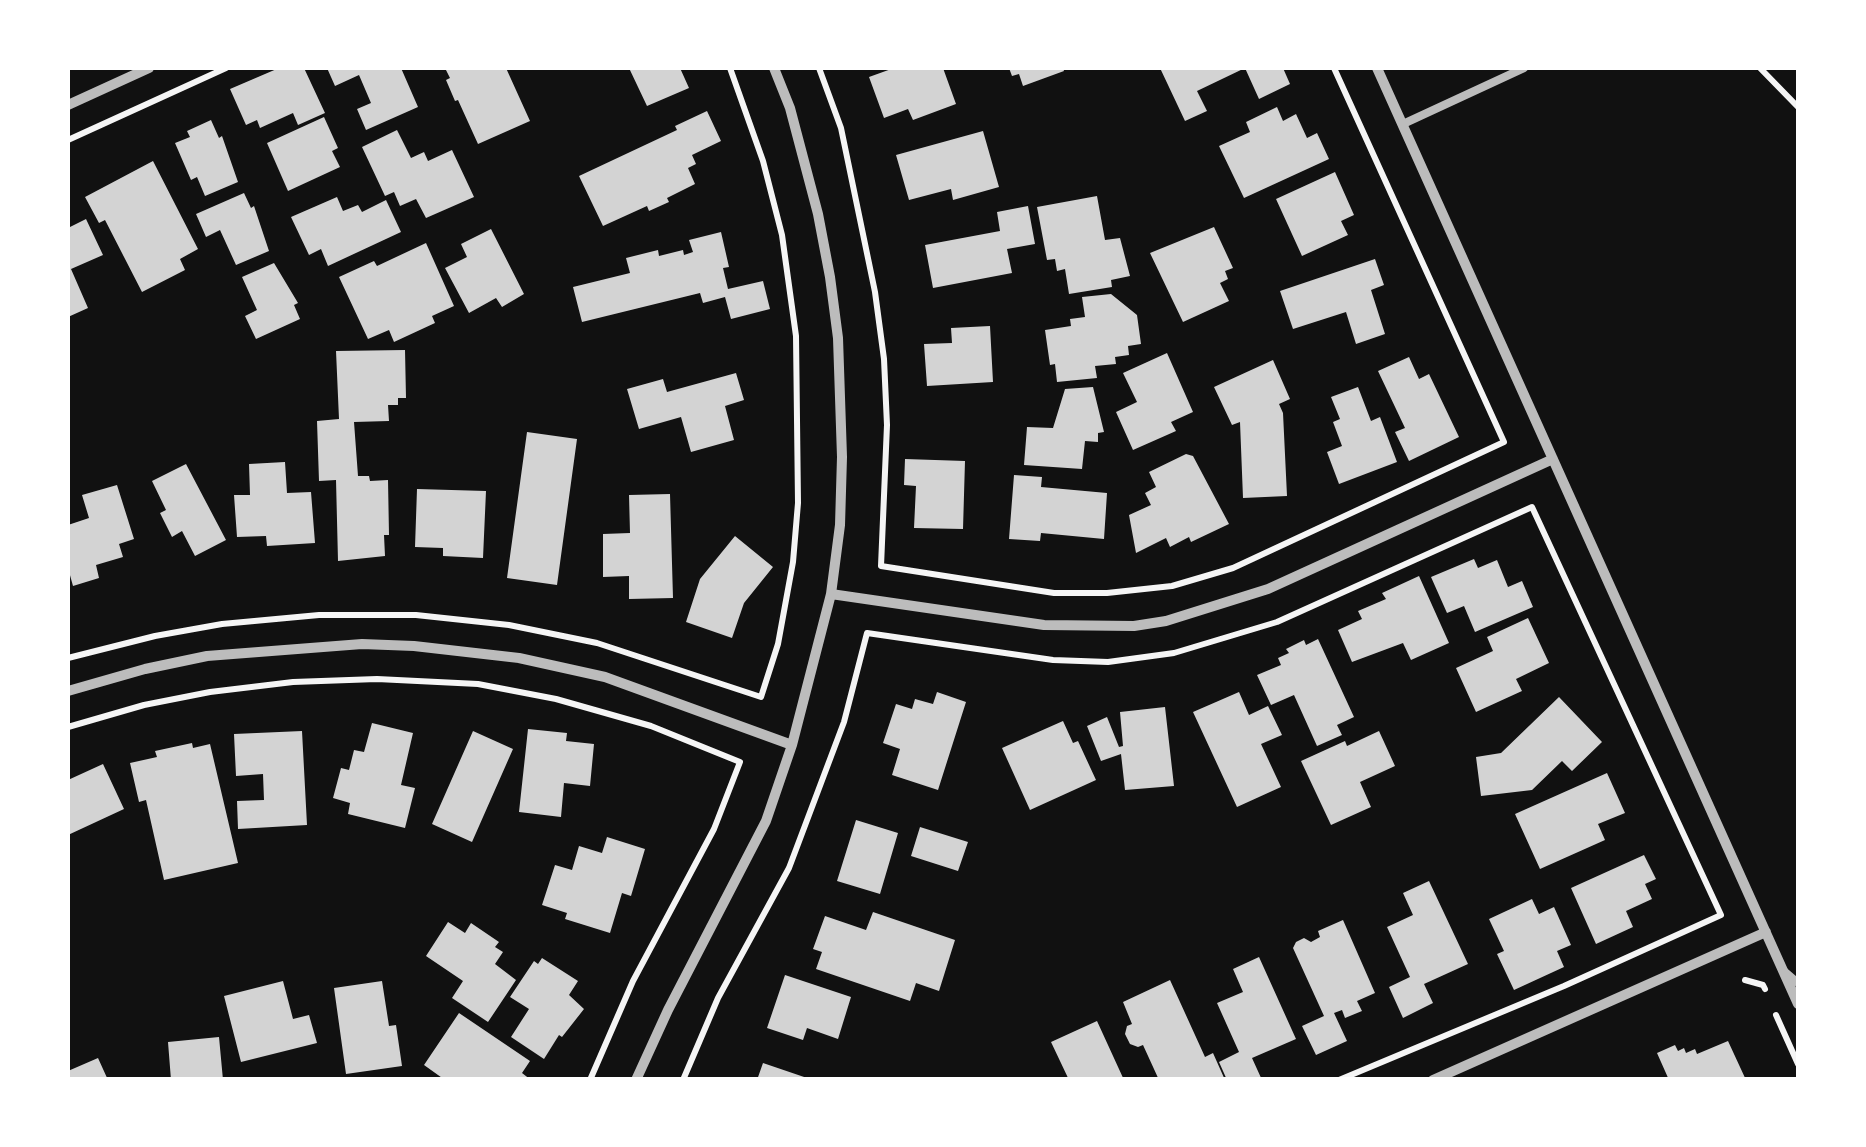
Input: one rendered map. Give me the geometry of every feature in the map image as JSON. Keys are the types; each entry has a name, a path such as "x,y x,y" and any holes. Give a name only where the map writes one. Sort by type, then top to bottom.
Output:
{"street":[{"path":"68,105 149,68"},
{"path":"636,1080 766,821 792,745 832,594 842,457 838,338 818,214 790,108 774,68"},
{"path":"1377,68 1798,1004"},
{"path":"832,594 1044,625 1134,626 1166,621 1268,589 1553,458"},
{"path":"68,691 207,656 344,644 414,646 519,658 604,677 792,745"},
{"path":"1433,1080 1766,932"}],"lane":[{"path":"1402,124 1524,68"},
{"path":"1784,971 1798,983"}],"path":[{"path":"68,140 226,68"},
{"path":"730,68 782,235 796,336 798,503 793,562 778,644 761,697"},
{"path":"819,68 841,128 876,292 886,425 882,566 1054,593 1107,593 1172,586 1233,568 1504,442 1334,68"},
{"path":"1760,68 1798,106"},
{"path":"1340,1080 1720,915 1532,507"},
{"path":"683,1080 718,998 789,868 803,834 844,722 866,633"},
{"path":"68,727 144,705 276,684 377,680 478,684 556,699 650,726 740,762 714,829 633,981 590,1080"}],"building":[{"path":"279,68 304,68 325,113 298,125 293,113 260,128 257,120 246,125 230,89"},
{"path":"327,68 401,68 418,107 366,130 357,109 371,103 359,75 335,86"},
{"path":"445,68 506,68 530,121 478,144 458,100 455,101"},
{"path":"629,68 680,68 689,88 647,106"},
{"path":"894,68 943,68 956,104 913,120 908,109 884,118 869,77"},
{"path":"1009,68 1064,71 1023,86 1019,74 1012,76"},
{"path":"1160,68 1245,68 1197,91 1207,111 1185,121"},
{"path":"1245,68 1283,68 1290,84 1259,99"},
{"path":"1277,107 1283,121 1296,114 1307,138 1317,133 1329,159 1244,198 1219,146 1250,132 1246,122"},
{"path":"707,111 721,141 692,155 696,164 688,168 695,184 667,198 669,202 649,211 647,206 603,226 579,176 677,130 675,126"},
{"path":"324,117 338,148 332,151 340,167 288,191 267,143"},
{"path":"211,120 219,138 222,136 238,182 205,196 197,177 191,180 175,143 190,137 187,131"},
{"path":"397,130 411,158 424,152 428,161 452,150 474,197 426,218 416,199 400,206 394,192 385,196 362,147"},
{"path":"983,131 999,187 953,200 951,189 909,200 896,155"},
{"path":"153,161 198,249 180,259 185,270 142,292 105,220 99,223 85,197"},
{"path":"1335,172 1354,215 1341,221 1348,235 1302,256 1276,199"},
{"path":"244,193 251,208 254,206 269,251 236,265 220,230 206,237 196,214"},
{"path":"1097,196 1105,240 1120,238 1130,276 1111,280 1112,287 1069,294 1065,269 1057,271 1055,259 1047,260 1037,207"},
{"path":"337,197 343,211 358,205 362,212 386,200 401,232 328,266 321,249 309,255 291,217"},
{"path":"1028,206 1035,244 1007,249 1012,273 933,288 925,245 1000,231 997,212"},
{"path":"86,219 103,255 71,269 88,308 68,317 68,228"},
{"path":"1214,227 1233,268 1225,271 1228,279 1220,283 1229,301 1183,322 1150,253"},
{"path":"491,229 524,294 502,307 496,298 469,313 445,268 467,257 461,244"},
{"path":"721,232 729,267 723,268 728,289 763,281 770,309 731,319 725,297 703,303 700,293 582,322 573,287 630,273 626,258 658,250 659,256 683,250 684,255 693,252 689,240"},
{"path":"426,243 454,306 432,316 435,323 394,342 389,330 368,339 339,277 374,261 377,266"},
{"path":"1375,259 1384,285 1371,290 1385,334 1356,344 1346,312 1293,329 1280,291"},
{"path":"274,263 298,303 294,305 300,319 256,339 245,316 257,310 242,277"},
{"path":"1111,294 1137,315 1141,344 1128,346 1129,355 1115,357 1116,364 1095,366 1097,378 1057,382 1045,330 1071,326 1070,319 1085,317 1082,297"},
{"path":"990,326 993,382 927,386 924,344 952,343 951,328"},
{"path":"405,350 406,398 398,398 398,405 388,405 389,421 354,422 358,476 369,476 370,481 388,480 389,535 384,535 385,556 338,561 336,480 319,481 317,421 339,419 336,351"},
{"path":"1167,353 1193,412 1171,422 1176,431 1133,450 1116,412 1137,402 1123,373"},
{"path":"1409,357 1419,379 1429,374 1459,437 1409,461 1395,432 1405,428 1378,371"},
{"path":"1273,360 1290,399 1279,404 1283,413 1287,496 1243,498 1240,422 1232,425 1214,387"},
{"path":"736,373 744,400 725,406 734,440 691,452 681,417 639,429 627,389 663,379 667,392"},
{"path":"1093,387 1104,432 1098,433 1098,442 1085,441 1082,469 1024,465 1027,427 1053,428 1065,389"},
{"path":"1358,387 1371,421 1380,417 1397,462 1339,484 1327,452 1342,446 1333,422 1340,419 1331,397"},
{"path":"527,432 577,439 557,585 507,578"},
{"path":"1186,454 1193,456 1229,524 1191,542 1189,537 1170,547 1166,538 1136,553 1129,515 1151,505 1145,493 1156,487 1149,472"},
{"path":"905,459 965,461 963,529 914,528 916,486 904,485"},
{"path":"285,462 287,493 311,492 315,543 267,546 266,536 237,537 234,495 250,495 249,464"},
{"path":"186,464 226,540 195,556 182,531 172,537 160,513 166,510 152,481"},
{"path":"1014,475 1042,477 1041,487 1107,493 1104,539 1041,533 1040,541 1009,539"},
{"path":"117,485 134,539 119,544 123,557 96,565 99,578 73,586 68,568 68,525 89,518 82,495"},
{"path":"417,489 486,491 483,558 443,556 443,548 415,547"},
{"path":"670,494 673,598 629,599 629,576 603,577 603,534 630,533 629,495"},
{"path":"735,536 773,567 744,603 732,638 686,622 700,579"},
{"path":"1474,559 1478,568 1497,560 1508,587 1522,581 1533,607 1475,632 1464,606 1447,613 1431,577"},
{"path":"1419,576 1449,643 1411,660 1403,643 1352,662 1338,630 1362,619 1358,611 1386,599 1382,593"},
{"path":"1528,618 1549,663 1516,679 1522,691 1476,712 1456,668 1493,651 1487,637"},
{"path":"1318,639 1354,717 1337,725 1342,735 1317,746 1294,695 1271,705 1257,675 1281,665 1278,658 1289,653 1286,649 1304,640 1306,645"},
{"path":"937,692 966,702 938,790 892,775 900,749 883,743 896,704 912,709 915,699 933,704"},
{"path":"1239,692 1249,715 1268,706 1282,735 1261,744 1281,787 1237,807 1193,712"},
{"path":"1559,697 1602,742 1572,771 1562,761 1532,790 1481,796 1476,757 1501,753"},
{"path":"1165,707 1174,786 1125,790 1121,754 1101,761 1087,726 1107,717 1119,747 1123,746 1120,712"},
{"path":"1063,721 1073,743 1078,741 1096,780 1030,810 1002,748"},
{"path":"372,723 413,733 401,785 415,788 405,828 348,814 350,803 333,798 341,768 349,770 354,750 364,752"},
{"path":"528,729 567,733 566,741 594,744 590,786 564,783 561,817 519,812"},
{"path":"302,731 307,825 238,829 237,801 264,800 263,774 236,776 234,734"},
{"path":"473,731 513,749 472,842 432,824"},
{"path":"1379,731 1395,766 1360,782 1371,807 1331,825 1301,761"},
{"path":"192,743 193,748 210,744 238,863 164,880 146,800 139,802 130,763 157,757 155,751"},
{"path":"103,764 124,809 68,835 68,780"},
{"path":"1607,773 1625,813 1598,824 1605,840 1540,869 1515,814"},
{"path":"856,820 898,833 880,894 837,881"},
{"path":"920,827 968,842 958,871 911,856"},
{"path":"607,837 645,849 631,896 622,893 610,933 565,919 567,913 542,905 555,865 572,870 579,846 602,853"},
{"path":"1644,855 1656,879 1645,884 1652,899 1626,911 1633,927 1596,944 1571,888"},
{"path":"1429,881 1468,964 1424,984 1433,1003 1403,1018 1389,987 1410,977 1387,927 1413,915 1403,893"},
{"path":"1532,899 1539,914 1554,907 1571,945 1557,951 1564,967 1514,990 1497,954 1504,951 1489,919"},
{"path":"873,912 955,940 939,991 916,983 910,1001 816,969 822,952 813,949 825,916 866,930"},
{"path":"1343,920 1375,993 1357,1001 1362,1011 1345,1018 1342,1010 1334,1013 1347,1041 1316,1055 1302,1026 1324,1016 1293,948 1296,942 1304,938 1311,942 1320,937 1318,931"},
{"path":"448,922 465,933 471,923 499,942 495,947 503,952 495,964 516,980 488,1022 452,998 463,981 426,956"},
{"path":"1259,957 1296,1039 1252,1058 1262,1080 1227,1080 1219,1062 1239,1052 1217,1003 1243,992 1233,969"},
{"path":"542,958 578,981 569,995 584,1009 562,1037 559,1035 544,1059 511,1037 529,1009 510,997 534,961 538,964"},
{"path":"785,975 851,997 838,1039 807,1028 803,1040 767,1028"},
{"path":"1170,980 1205,1057 1213,1053 1225,1080 1159,1080 1143,1045 1130,1044 1125,1034 1132,1024 1123,1002"},
{"path":"283,981 293,1019 309,1015 317,1043 241,1062 224,996"},
{"path":"382,981 389,1026 396,1025 402,1066 346,1074 334,988"},
{"path":"459,1013 530,1061 522,1073 531,1080 445,1080 424,1065"},
{"path":"1097,1021 1124,1080 1069,1080 1051,1042"},
{"path":"219,1037 223,1080 171,1080 168,1042"},
{"path":"1728,1041 1746,1080 1669,1080 1657,1053 1675,1045 1678,1051 1695,1049 1697,1054"},
{"path":"98,1058 108,1080 68,1080 68,1071"},
{"path":"763,1063 810,1079 810,1080 757,1080"}]}
